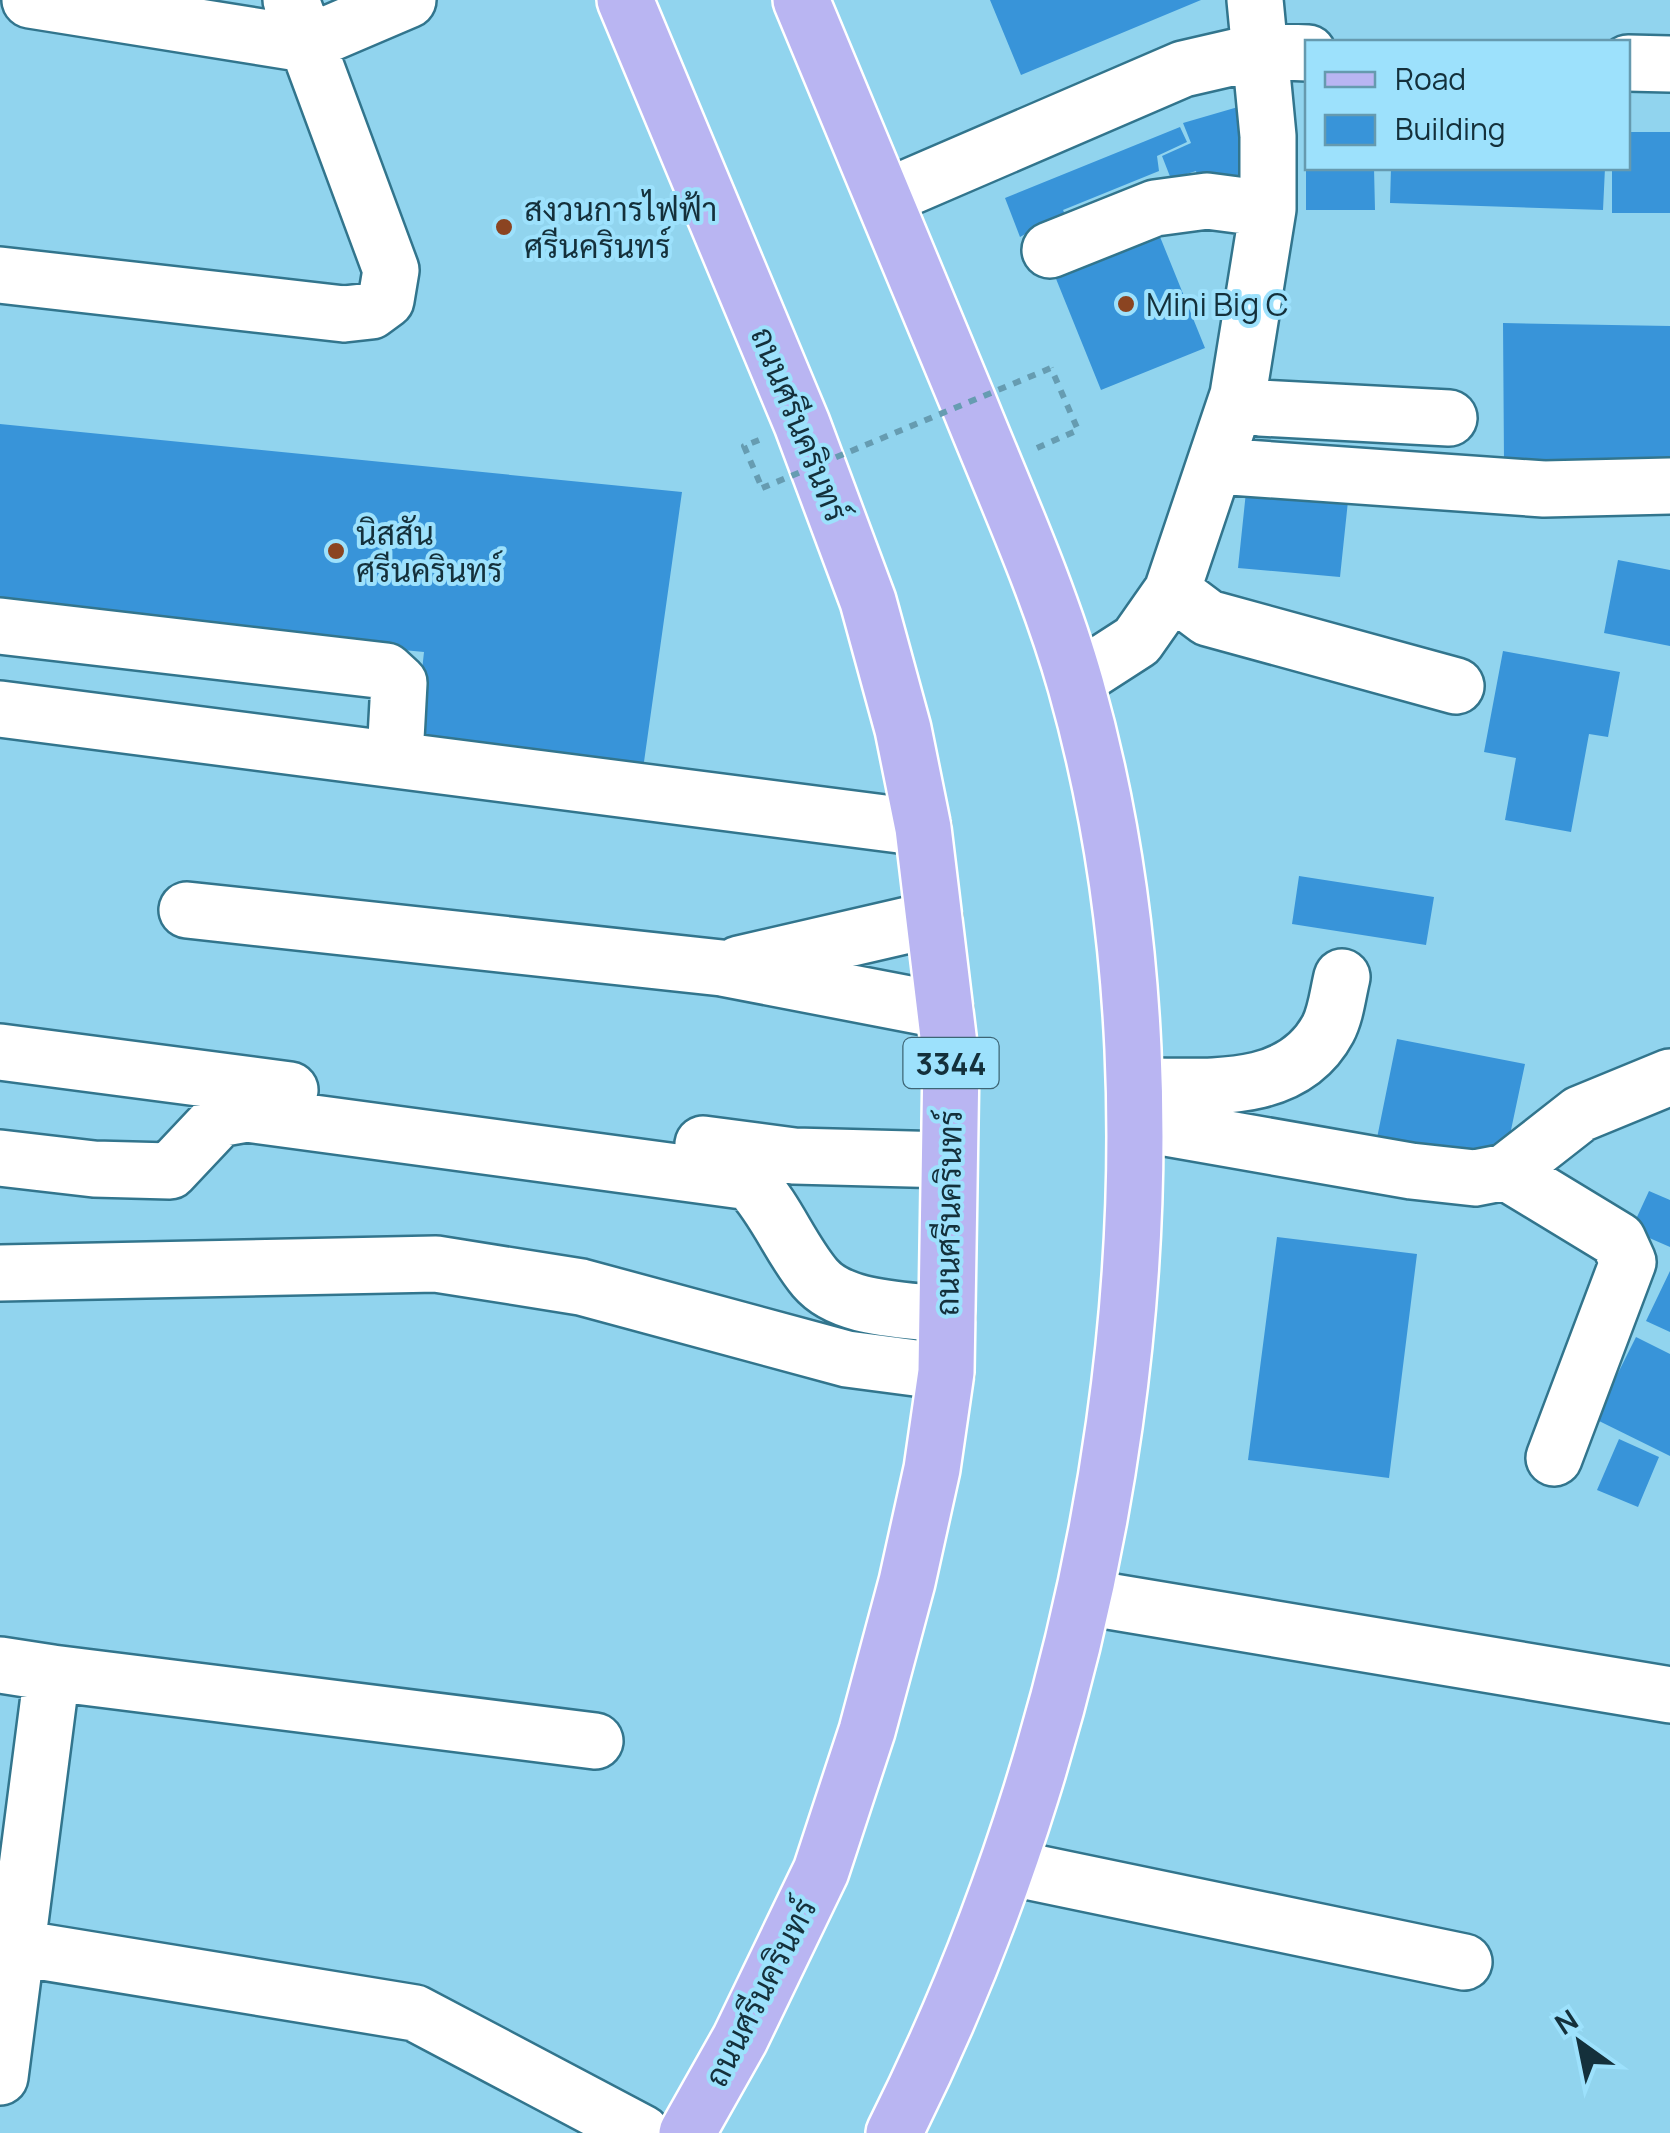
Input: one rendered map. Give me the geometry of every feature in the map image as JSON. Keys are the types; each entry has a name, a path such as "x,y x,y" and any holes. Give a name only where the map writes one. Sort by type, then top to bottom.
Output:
{"main road":[{"name":"ถนนศรีนครินทร์","path":"625,0 832,500 878,638 904,730 923,828 951,1061 946,1372 932,1469 907,1582 867,1731 821,1871 740,2039 687,2133"},
{"path":"801,0 994,466 1075,681 1101,784 1123,927 1137,1105 1130,1286 1084,1597 1055,1710 1007,1867 937,2046 894,2133"}],"street":[{"path":"30,0 298,22 408,0"},
{"path":"0,275 344,314 371,310 386,300 391,270 298,22"},
{"path":"884,198 1182,69 1274,35 1268,208 1238,395 1172,591 1137,642 1075,681"},
{"path":"1630,63 1670,64"},
{"path":"1050,250 1154,208 1207,202 1268,208"},
{"path":"1238,395 1260,408 1450,418"},
{"path":"1216,466 1544,489 1670,486"},
{"path":"1172,591 1208,618 1456,686"},
{"path":"0,626 386,671 398,683 395,757"},
{"path":"0,709 923,828"},
{"path":"187,910 722,968 945,1012"},
{"path":"722,968 934,919"},
{"path":"1137,1105 1252,1084 1291,1067 1314,1050 1330,1026 1342,977"},
{"path":"0,1052 794,1156 949,1160"},
{"path":"1137,1105 1411,1171 1475,1178 1506,1172 1580,1114 1670,1077"},
{"path":"0,1158 94,1169 170,1171 219,1119 247,1114 750,1182 773,1207 814,1277 829,1291 857,1302 947,1314"},
{"path":"1506,1172 1618,1240 1628,1262 1554,1458"},
{"path":"0,1273 436,1264 581,1287 847,1359 946,1372"},
{"path":"1084,1597 1670,1695"},
{"path":"0,2077 26,1669 596,1741"},
{"path":"1007,1867 1464,1962"},
{"path":"10,1947 366,2002 415,2014 642,2133"}],"path":[{"path":"762,488 1051,368 1078,430 994,466"}],"building":[{"path":"990,0 1201,0 1021,75"},
{"path":"1238,107 1246,184 1201,191 1196,171 1171,179 1162,156 1191,143 1183,123"},
{"path":"1180,127 1187,142 1157,156 1159,171 1063,210 1071,228 1047,222 1020,237 1005,198"},
{"path":"1630,132 1670,132 1670,213 1612,213 1612,170 1630,170"},
{"path":"1306,170 1374,170 1375,210 1306,210"},
{"path":"1391,170 1605,170 1603,210 1390,203"},
{"name":"Mini Big C","path":"1152,217 1205,348 1101,390 1048,259"},
{"path":"1503,323 1670,326 1670,460 1504,461"},
{"name":"นิสสัน ศรีนครินทร์","path":"0,424 682,492 643,769 414,744 424,652 0,611"},
{"path":"1246,492 1348,501 1340,577 1238,568"},
{"path":"1618,560 1670,570 1670,646 1604,633"},
{"path":"1503,651 1620,672 1608,737 1589,734 1571,832 1505,820 1516,758 1484,752"},
{"path":"1299,876 1434,897 1426,945 1292,924"},
{"path":"1397,1039 1525,1064 1504,1163 1377,1138"},
{"path":"1649,1191 1670,1200 1670,1247 1631,1230"},
{"path":"1277,1237 1417,1254 1389,1478 1248,1460"},
{"path":"1670,1271 1670,1332 1646,1321"},
{"path":"1636,1337 1670,1354 1670,1456 1595,1419"},
{"path":"1619,1439 1659,1457 1638,1507 1597,1490"}],"place":[{"name":"สงวนการไฟฟ้า ศรีนครินทร์","path":"504,227"},
{"name":"Mini Big C","path":"1126,304"},
{"name":"นิสสัน ศรีนครินทร์","path":"336,551"}]}
